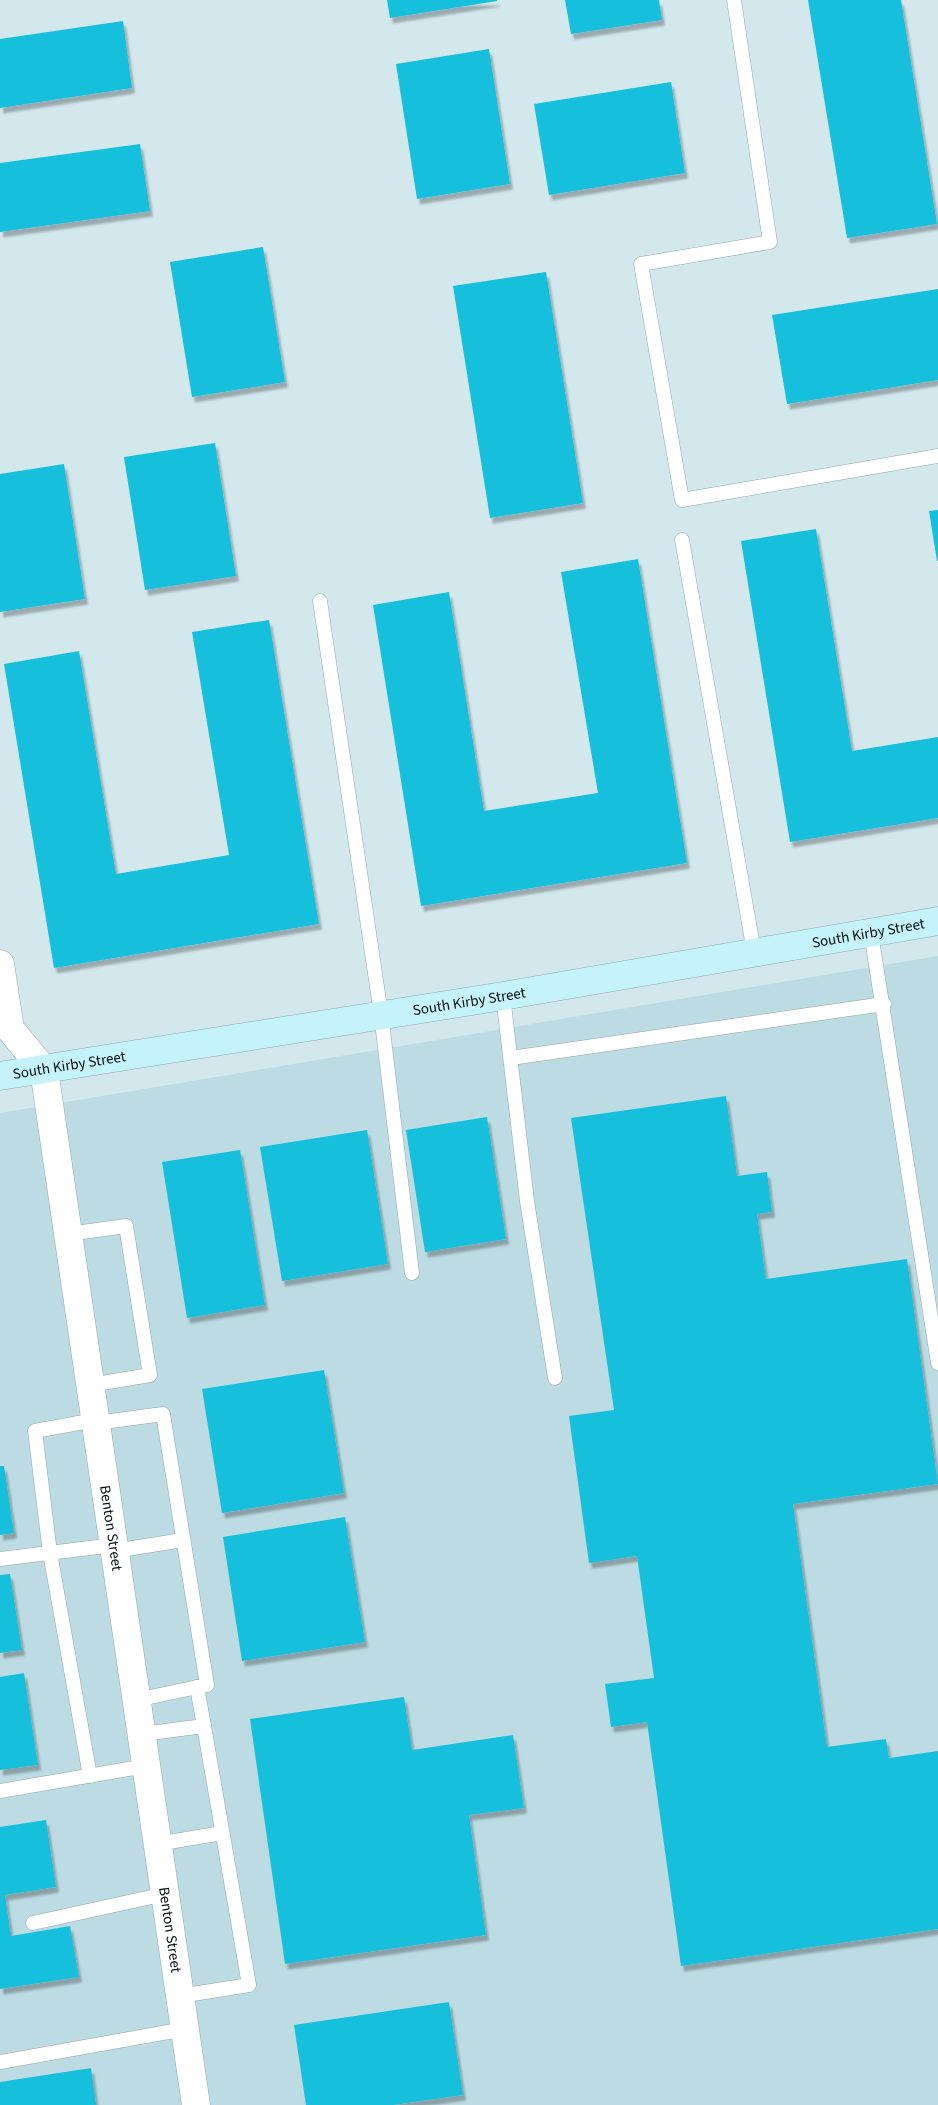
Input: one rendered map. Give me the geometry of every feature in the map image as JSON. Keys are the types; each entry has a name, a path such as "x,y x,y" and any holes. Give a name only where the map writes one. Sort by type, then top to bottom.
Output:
{"street":[{"name":"South Kirby Street","path":"0,1076 503,996 938,921"},
{"path":"0,964 10,1029 44,1070"},
{"name":"Benton Street","path":"44,1070 196,2105"}],"lane":[{"path":"734,0 770,242 641,264 682,500 938,456"},
{"path":"682,540 754,952"},
{"path":"320,601 381,1014 412,1273"},
{"path":"872,933 938,1364"},
{"path":"503,996 527,1201 555,1378"},
{"path":"511,1058 884,1004"},
{"path":"68,1234 126,1226 150,1375 90,1385"},
{"path":"90,1776 50,1553 35,1431 96,1421 163,1414 207,1685 136,1700"},
{"path":"0,1559 183,1540"},
{"path":"180,1996 249,1985 197,1687"},
{"path":"142,1734 204,1726"},
{"path":"0,1791 146,1766"},
{"path":"157,1844 222,1833"},
{"path":"33,1923 165,1894"},
{"path":"0,2062 185,2029"}],"shaded area":[{"path":"938,956 938,2105 0,2105 0,1113"}],"building":[{"path":"387,0 497,0 497,1 390,18"},
{"path":"565,0 659,0 662,20 571,34"},
{"path":"808,0 901,0 937,224 847,238"},
{"path":"123,21 132,88 0,108 0,39"},
{"path":"489,49 510,184 417,199 396,64"},
{"path":"671,82 685,173 549,195 534,104"},
{"path":"140,144 150,211 0,232 0,163"},
{"path":"263,247 285,382 192,397 170,262"},
{"path":"546,272 583,503 490,518 453,286"},
{"path":"938,289 938,380 787,404 772,315"},
{"path":"215,443 236,576 145,590 124,457"},
{"path":"64,464 85,599 0,612 0,474"},
{"path":"938,510 938,561 937,561 929,511"},
{"path":"816,529 852,751 938,737 938,818 790,842 741,541"},
{"path":"638,559 687,863 421,906 373,605 449,592 484,811 598,793 561,572"},
{"path":"269,620 319,924 54,968 4,664 79,651 116,874 229,855 192,632"},
{"path":"726,1096 737,1176 767,1172 772,1212 757,1214 766,1279 907,1259 938,1484 793,1504 827,1747 886,1739 889,1758 938,1751 938,1929 681,1966 647,1722 611,1727 605,1684 654,1678 637,1556 589,1563 569,1416 614,1410 571,1118"},
{"path":"487,1117 506,1239 425,1252 406,1130"},
{"path":"367,1130 388,1264 282,1281 260,1147"},
{"path":"240,1150 265,1305 187,1318 162,1162"},
{"path":"324,1370 344,1493 222,1513 202,1389"},
{"path":"0,1466 4,1466 14,1533 0,1535"},
{"path":"345,1517 365,1642 242,1661 223,1537"},
{"path":"10,1574 22,1650 0,1653 0,1575"},
{"path":"24,1673 38,1765 0,1770 0,1677"},
{"path":"404,1697 412,1750 513,1735 524,1808 469,1815 486,1935 285,1964 250,1719"},
{"path":"46,1820 56,1887 5,1895 11,1936 70,1926 79,1977 0,1989 0,1827"},
{"path":"449,2002 463,2095 393,2105 306,2105 294,2025"},
{"path":"91,2068 96,2105 0,2105 0,2082"}]}
